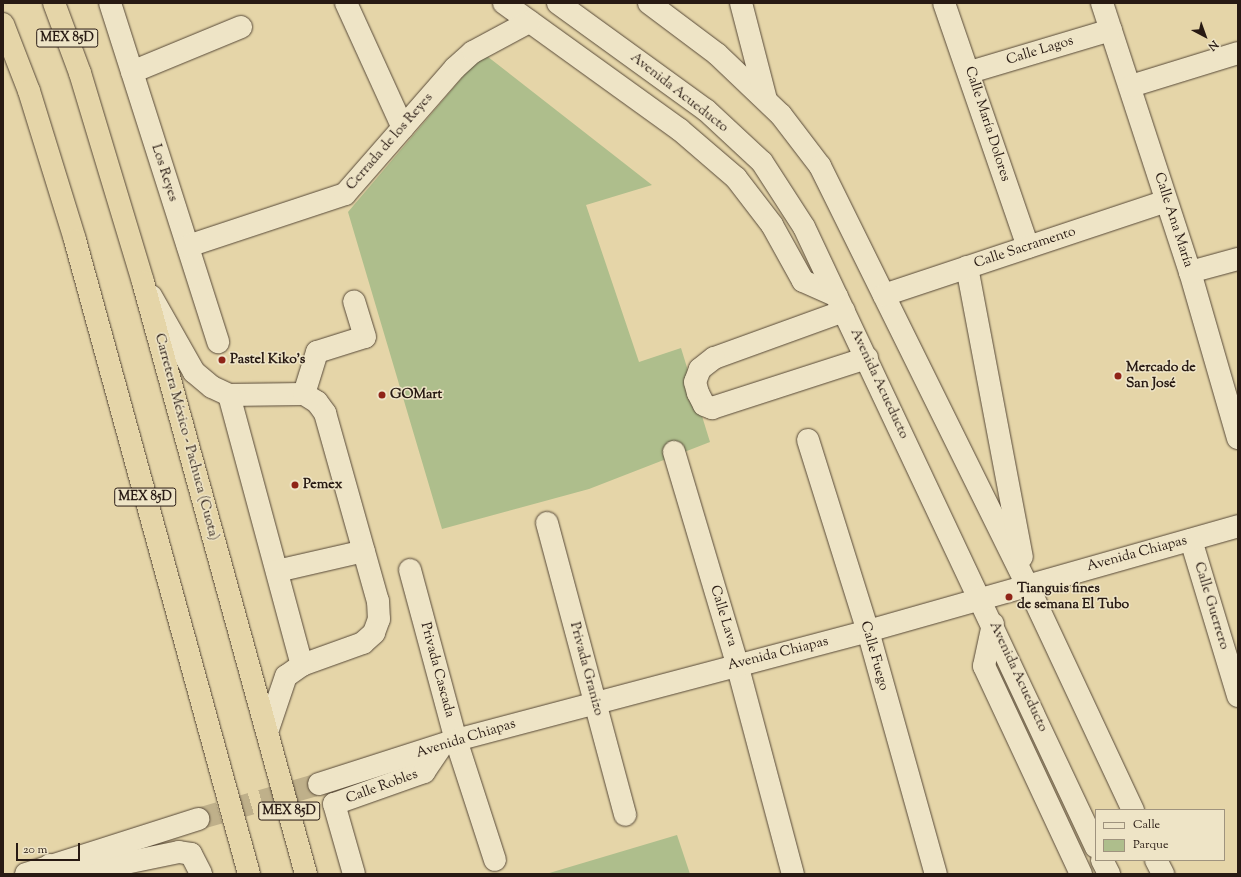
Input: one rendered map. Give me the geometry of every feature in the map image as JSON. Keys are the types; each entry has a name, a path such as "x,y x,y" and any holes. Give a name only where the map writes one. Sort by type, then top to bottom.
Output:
{"highway":[{"name":"Carretera México - Pachuca (Cuota)","path":"54,3 80,73 143,282 306,874"},
{"name":"MEX 85D","path":"3,24 29,91 75,240 249,874"}],"street":[{"name":"Los Reyes","path":"110,3 218,342"},
{"path":"346,3 403,128"},
{"path":"504,3 679,129 736,178 772,225 803,281 841,303"},
{"name":"Avenida Acueducto","path":"558,3 706,110 762,162 804,226 981,597 1095,845"},
{"path":"649,3 717,54 766,101 820,166 1027,584 1133,809"},
{"path":"741,3 766,101"},
{"name":"Calle María Dolores","path":"944,3 970,72 1028,247"},
{"name":"Calle Ana María","path":"1102,3 1131,86 1166,201 1190,272 1238,438"},
{"name":"Cerrada de los Reyes","path":"188,246 345,194 403,128 474,52 530,22"},
{"path":"132,72 241,27"},
{"name":"Calle Lagos","path":"970,72 1111,30"},
{"path":"1131,86 1238,53"},
{"name":"Calle Sacramento","path":"884,295 1166,201"},
{"path":"1190,272 1238,259"},
{"path":"967,267 1027,584"},
{"path":"143,282 194,372 229,394 304,394 317,402 325,413 378,601 379,619 374,634 363,643 302,665 286,676 281,686 267,732"},
{"path":"304,394 317,352 365,337 354,302"},
{"path":"841,303 714,358 700,369 695,382 698,393 704,405 712,408 867,358"},
{"path":"229,394 302,665"},
{"name":"Calle Fuego","path":"808,440 868,631 936,874"},
{"name":"Calle Lava","path":"674,452 737,664 794,874"},
{"name":"Privada Granizo","path":"547,523 625,815"},
{"name":"Avenida Chiapas","path":"319,784 449,744 596,702 868,631 981,597 1238,526"},
{"name":"Calle Guerrero","path":"1191,540 1238,696"},
{"path":"277,571 364,551"},
{"name":"Privada Cascada","path":"410,570 449,744 495,860"},
{"path":"993,624 984,666 1081,874"},
{"name":"Calle Robles","path":"354,874 334,804 424,772 449,744"},
{"path":"26,874 198,819"},
{"path":"50,866 77,873 179,852 191,854 201,874"},
{"path":"1102,861 1109,874"},
{"path":"1156,861 1162,874"}],"green space":[{"path":"483,53 652,185 586,205 639,362 681,348 710,442 589,489 442,529 348,212"},
{"path":"677,835 690,874 546,874"}],"tunnel":[{"path":"198,819 319,784"}],"place":[{"name":"Pastel Kiko's","path":"222,360"},
{"name":"Mercado de San José","path":"1118,376"},
{"name":"GOMart","path":"382,395"},
{"name":"Pemex","path":"295,485"},
{"name":"Tianguis fines de semana El Tubo","path":"1009,597"}]}
